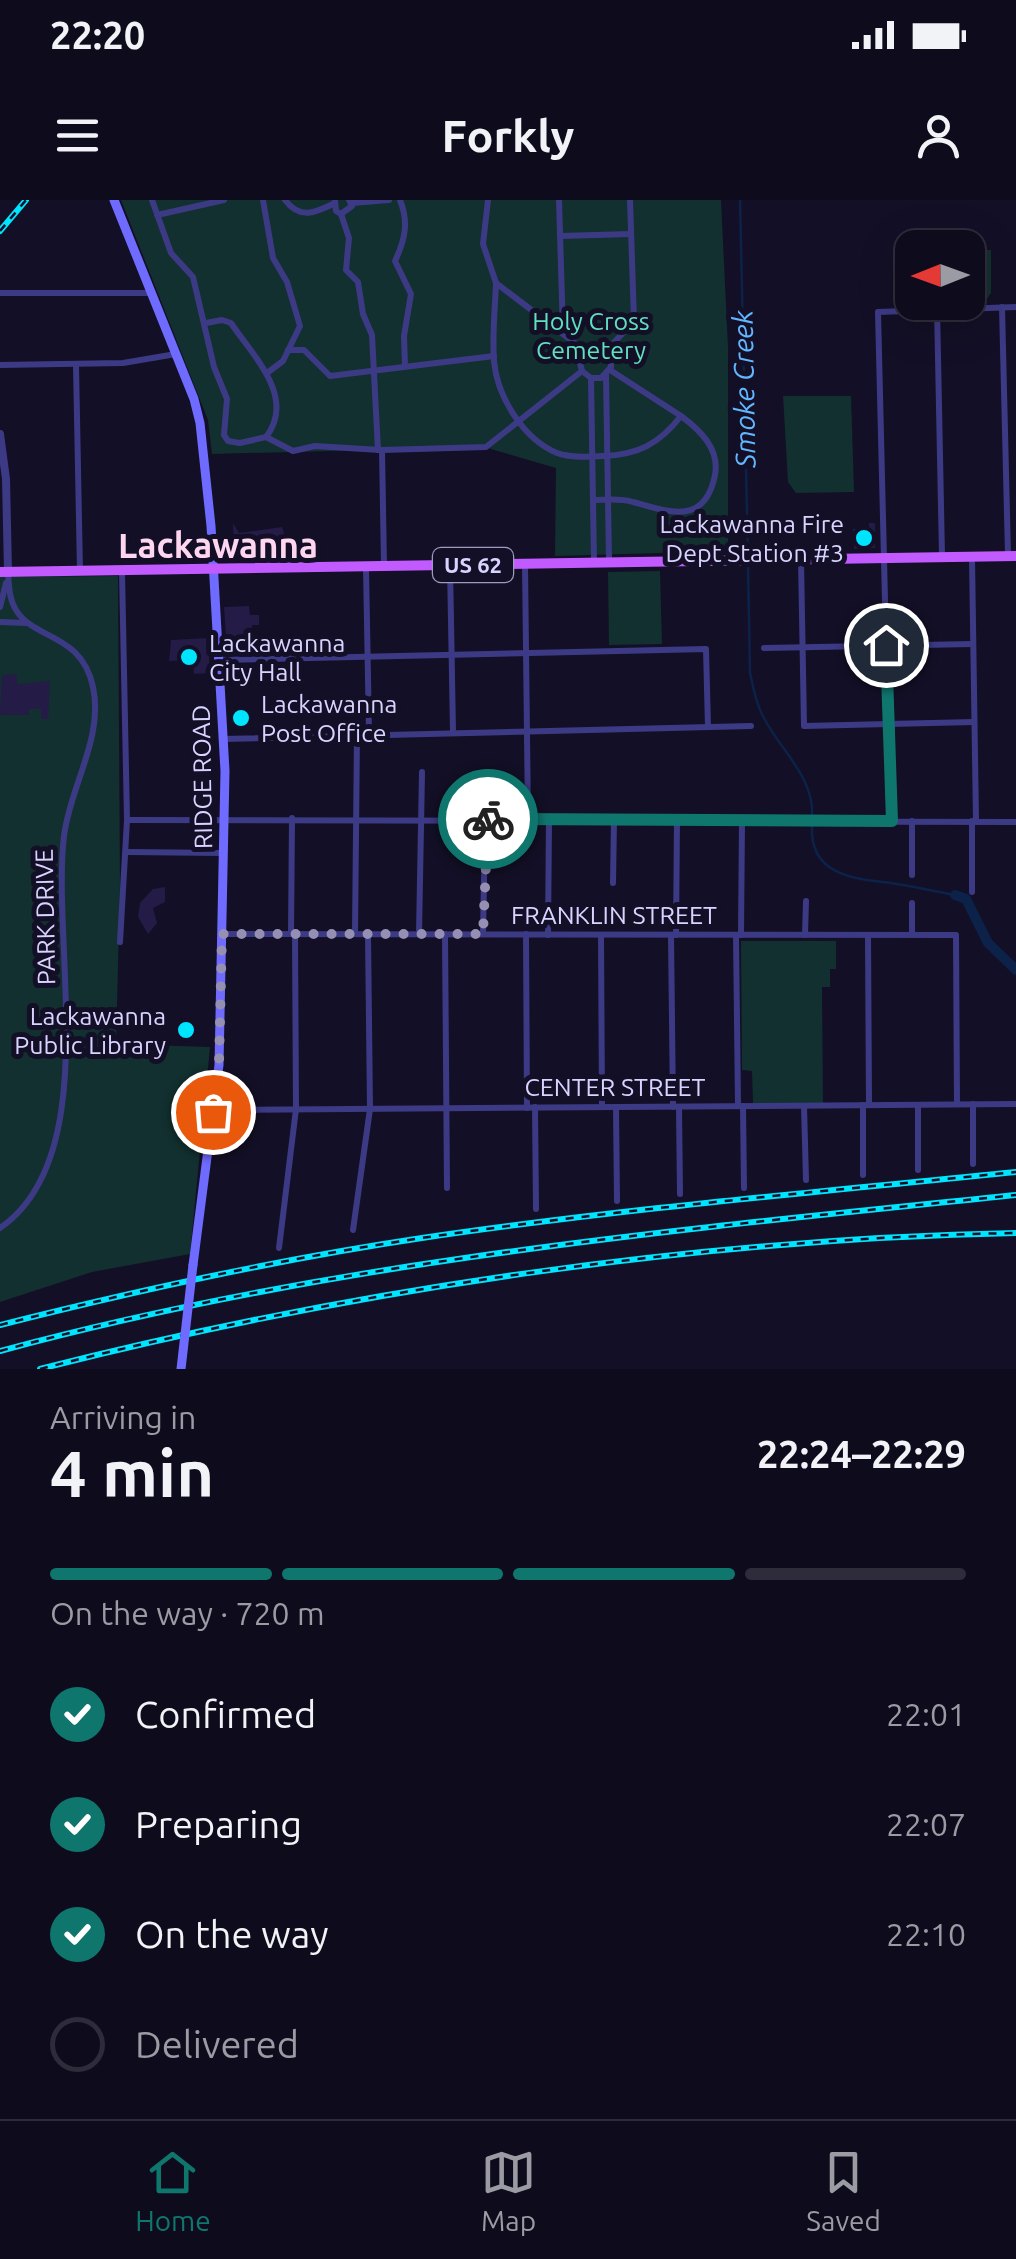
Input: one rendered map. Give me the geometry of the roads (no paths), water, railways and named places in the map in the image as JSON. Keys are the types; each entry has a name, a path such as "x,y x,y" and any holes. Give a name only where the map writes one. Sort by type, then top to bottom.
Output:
{"main road":[{"name":"RIDGE ROAD","path":"114,200 200,423 220,660 224,818 219,1065 181,1369"},
{"name":"US 62","path":"4,572 1012,556"}],"street":[{"path":"152,200 171,254 193,277 214,367 228,399 224,435 228,441 240,443 266,437 293,451 315,446 380,450 486,447 582,371"},
{"path":"157,216 224,200"},
{"path":"263,200 274,258 287,282 300,326 283,361 266,373"},
{"path":"285,200 296,213 308,214 351,202 389,200"},
{"path":"400,200 406,232 395,261 411,294 404,336 405,366"},
{"path":"488,200 483,244 496,283 494,356 507,401 518,422 534,439 558,454 607,456 637,453 665,437 681,416"},
{"path":"559,200 563,334"},
{"path":"607,350 634,321 630,200"},
{"path":"337,207 348,238 346,270 358,282 363,314 372,336 384,567"},
{"path":"560,236 631,234"},
{"path":"496,283 584,350"},
{"path":"0,293 152,293"},
{"path":"985,307 1016,307"},
{"path":"1002,307 1012,556"},
{"path":"892,821 878,312 895,311"},
{"path":"206,324 222,320 231,324 266,373 277,408 266,437"},
{"path":"937,320 942,558"},
{"path":"591,378 582,371 579,360 584,350 594,346 607,350 612,361 608,372 608,562"},
{"path":"288,350 304,350 330,376 494,356"},
{"path":"0,365 76,365 176,354"},
{"path":"76,365 80,572"},
{"path":"591,378 608,372"},
{"path":"593,500 633,502 664,513 680,513 706,499 716,470 712,450 697,428 608,372"},
{"path":"591,378 594,563"},
{"path":"0,434 6,479 0,606"},
{"path":"972,557 972,892"},
{"path":"801,560 804,726 974,722"},
{"path":"525,564 528,819"},
{"path":"450,566 452,732"},
{"path":"366,568 370,733"},
{"path":"4,572 12,602 27,623"},
{"path":"120,942 127,820 122,572"},
{"name":"PARK DRIVE","path":"0,622 27,623 56,636 78,656 91,679 96,702 89,748 63,840 67,1036 57,1126 44,1176 34,1194 0,1228"},
{"path":"764,648 973,644"},
{"path":"220,660 706,649 708,727"},
{"path":"223,739 751,726"},
{"path":"355,934 357,734"},
{"path":"419,934 422,772"},
{"path":"483,934 486,772"},
{"path":"279,1248 296,1110 292,818"},
{"path":"548,934 549,819"},
{"path":"127,820 1016,822"},
{"path":"613,883 614,820"},
{"path":"677,820 673,935 680,1194"},
{"path":"742,820 738,935 744,1188"},
{"path":"912,821 912,875"},
{"path":"126,852 223,853"},
{"path":"806,901 806,935"},
{"path":"912,903 912,935"},
{"name":"FRANKLIN STREET","path":"222,934 956,935 957,1104"},
{"path":"353,1230 370,1109 368,934"},
{"path":"446,934 447,1188"},
{"path":"526,934 536,1209"},
{"path":"601,934 602,1107"},
{"path":"863,1176 868,935"},
{"path":"918,1104 918,1170"},
{"path":"973,1104 974,1164"},
{"name":"CENTER STREET","path":"214,1110 1016,1104"},
{"path":"804,1106 806,1180"},
{"path":"616,1107 616,1201"}],"waterway":[{"name":"Smoke Creek","path":"740,200 748,558"},
{"name":"Smoke Creek","path":"748,566 750,673 754,692 768,725 801,775 812,817"},
{"name":"Smoke Creek","path":"812,825 818,855 836,871 955,895"},
{"name":"Smoke Creek","path":"955,895 966,899 988,943 1016,970"}],"railway":[{"path":"0,231 26,200"},
{"path":"0,1325 210,1276 422,1238 644,1210 1016,1172"},
{"path":"0,1351 125,1320 377,1271 632,1236 1016,1195"},
{"path":"40,1369 278,1315 524,1274 772,1246 1016,1233"}],"place":[{"name":"Lackawanna Fire Dept Station #3","path":"864,538"},
{"name":"Lackawanna City Hall","path":"189,657"},
{"name":"Lackawanna Post Office","path":"241,718"},
{"name":"Lackawanna Public Library","path":"186,1030"}],"district":[{"name":"Lackawanna","path":"218,546"}],"park label":[{"name":"Holy Cross Cemetery","path":"591,336"}]}
